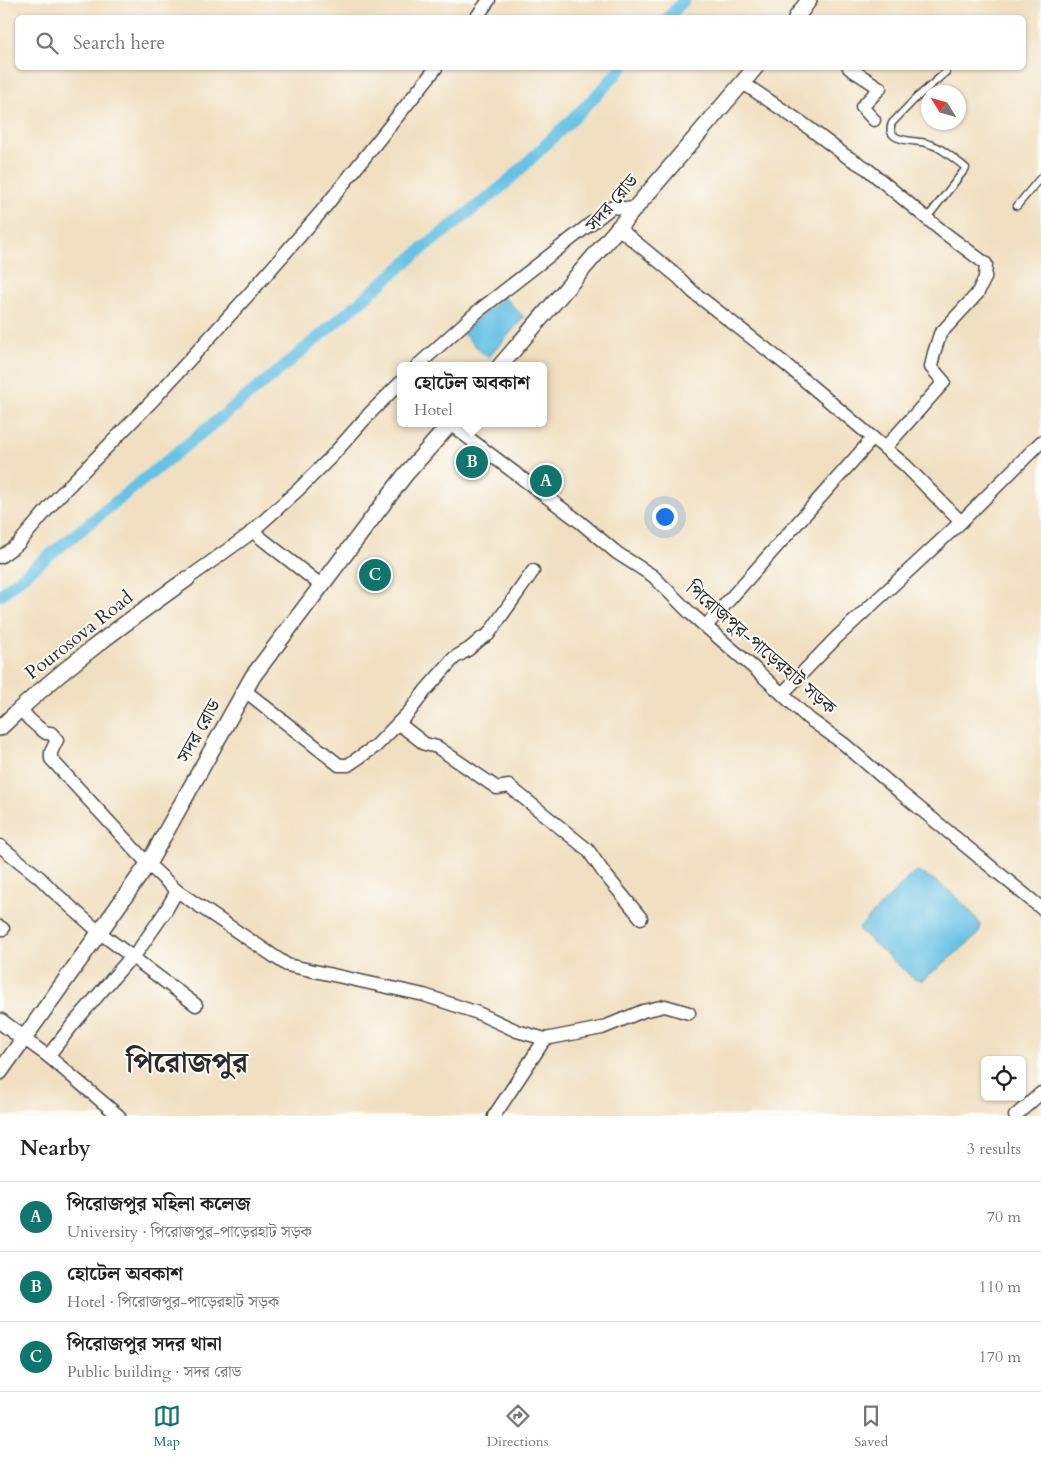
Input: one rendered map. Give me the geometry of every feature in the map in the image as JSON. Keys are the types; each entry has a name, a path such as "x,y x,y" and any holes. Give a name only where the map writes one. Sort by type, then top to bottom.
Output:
{"street":[{"path":"478,15 489,0"},
{"path":"798,15 809,0"},
{"path":"0,557 18,544 58,497 154,399 250,293 321,212 434,70"},
{"name":"সদর রোড","path":"503,362 617,227 754,70"},
{"path":"853,70 880,88 862,107 874,120"},
{"path":"743,83 866,168 986,264 986,278 977,294 940,334 932,367 944,382 885,448"},
{"path":"421,362 477,312 612,207 634,208"},
{"path":"617,227 693,292 784,363 906,466 961,522"},
{"path":"187,579 252,531 331,457 397,386"},
{"name":"সদর রোড","path":"0,1072 148,864 253,676 405,475 448,427"},
{"name":"পিরোজপুর-পাড়েরহাট সড়ক","path":"455,427 580,522 617,553 653,576 690,613 808,718 844,744 1041,908"},
{"path":"706,626 873,438"},
{"path":"783,694 836,638 961,522 1041,442"},
{"path":"252,531 322,586"},
{"path":"244,690 339,765 348,765 376,746 390,733 454,658 488,635 534,571"},
{"name":"Pourosova Road","path":"0,728 20,708 103,640 187,579"},
{"path":"20,708 38,727 51,734 57,740 51,752 51,759 148,864 177,891 287,965 424,995 478,1013 516,1031 546,1039 602,1028 643,1011 664,1006 689,1013"},
{"path":"398,723 425,744 437,748 497,788 509,786 588,850 604,873 641,918"},
{"path":"0,846 39,876 99,932 196,1005"},
{"path":"48,1056 126,963 133,958 177,891"},
{"path":"0,1021 48,1056 120,1116"},
{"path":"494,1116 546,1039"},
{"path":"1015,1116 1041,1093"}],"lane":[{"path":"927,218 966,168 926,142 904,140 896,136 890,126 916,98 946,72"},
{"path":"1017,206 1041,177"}],"water":[{"path":"504,297 524,317 488,358 463,334"},
{"path":"914,872 931,878 951,892 981,925 978,935 923,980 914,979 858,929"}],"waterway":[{"path":"671,15 684,0"},
{"path":"0,595 276,373 422,249 504,185 620,70"}],"place":[{"name":"হোটেল অবকাশ","path":"472,462"},
{"name":"পিরোজপুর মহিলা কলেজ","path":"546,481"},
{"name":"পিরোজপুর সদর থানা","path":"375,575"}],"district":[{"name":"পিরোজপুর","path":"187,1063"}]}
